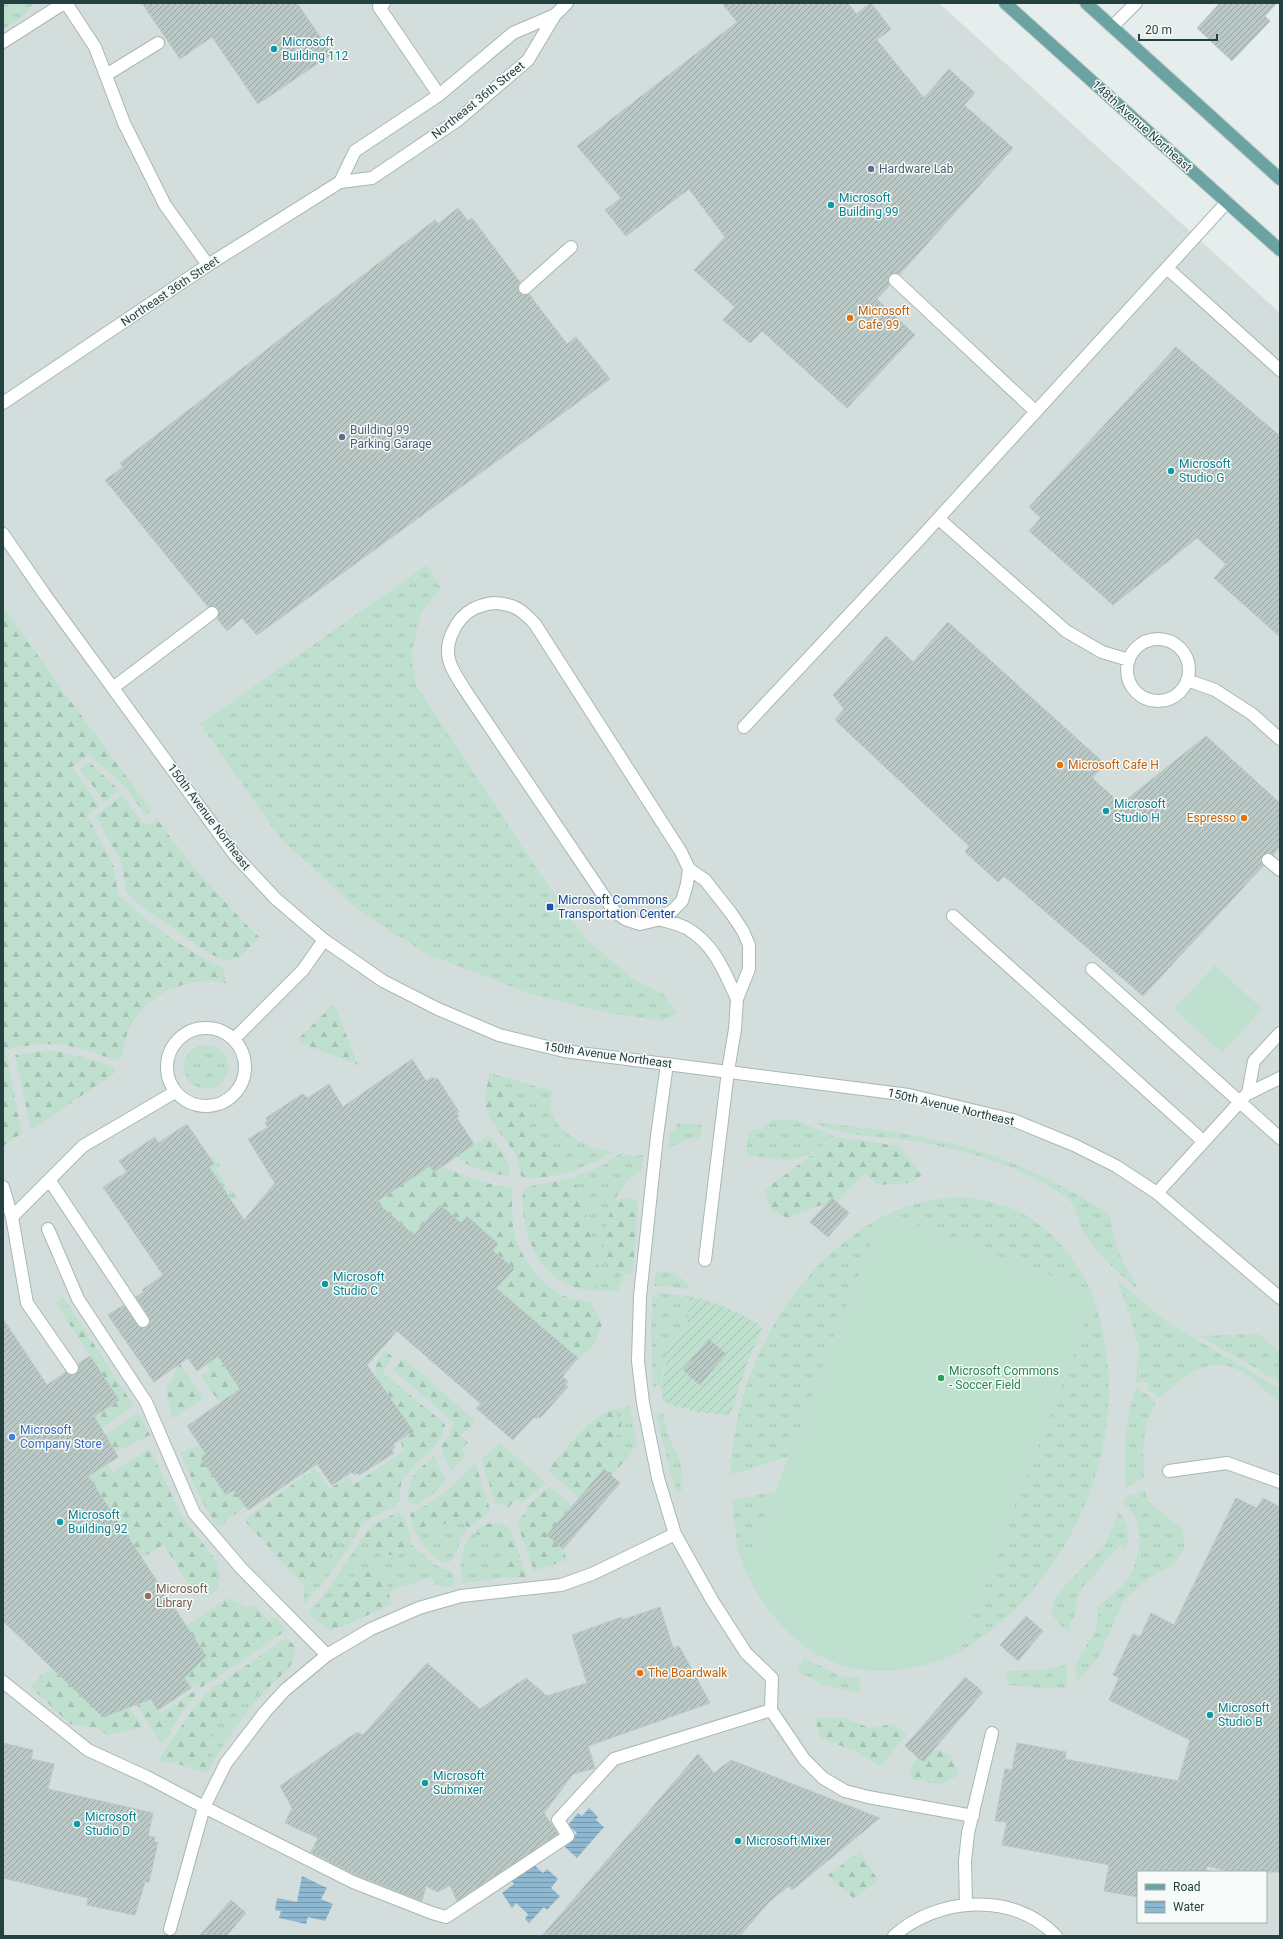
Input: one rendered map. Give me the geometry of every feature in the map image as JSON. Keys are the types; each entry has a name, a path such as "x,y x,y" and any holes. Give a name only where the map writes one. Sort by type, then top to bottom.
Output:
{"main road":[{"name":"148th Avenue Northeast","path":"1005,3 1280,250"},
{"path":"1086,3 1280,179"}],"street":[{"path":"3,42 65,3 95,47 124,123 165,205 208,265"},
{"path":"384,3 379,7 439,95"},
{"name":"Northeast 36th Street","path":"3,403 208,265 340,182 372,178 458,120 528,60 555,15 567,3"},
{"path":"1112,27 1136,3"},
{"name":"Northeast 36th Street","path":"340,182 355,151 439,95 513,34 555,15"},
{"path":"106,75 158,43"},
{"path":"744,727 939,519 1035,411 1227,202"},
{"path":"525,288 571,247"},
{"path":"1167,268 1280,370"},
{"path":"895,280 1035,411"},
{"path":"939,519 1066,631 1102,652 1129,660"},
{"name":"150th Avenue Northeast","path":"3,534 45,595 114,687 234,854 276,899 324,940 383,981 438,1009 498,1035 564,1051 909,1095 1013,1120 1088,1152 1116,1166 1157,1193 1280,1298"},
{"path":"689,868 688,884 682,901 659,919 640,924 625,919 614,911 465,690 450,662 448,650 453,630 461,619 472,610 494,603 509,604 523,611 535,624 677,845 689,868 705,880 731,913 743,930 749,945 749,970 737,999 735,1030 728,1071 705,1260"},
{"path":"114,687 212,613"},
{"path":"1154,640 1165,640 1175,644 1183,652 1189,666 1187,680 1182,690 1170,698 1159,701 1148,699 1139,694 1132,686 1128,675 1129,660 1134,650 1143,643 1154,640"},
{"path":"1187,680 1215,690 1252,714 1280,739"},
{"path":"1268,860 1280,870"},
{"path":"953,916 1204,1141"},
{"path":"659,919 688,929 705,943 720,963 737,999"},
{"path":"234,1039 304,970 324,940"},
{"path":"1092,969 1244,1097 1280,1138"},
{"path":"210,1028 223,1032 234,1039 241,1049 245,1075 240,1086 232,1096 221,1103 209,1106 196,1106 175,1092 169,1080 166,1067 168,1054 175,1042 185,1034 197,1029 210,1028"},
{"path":"1244,1097 1254,1061 1280,1033"},
{"path":"667,1064 656,1136 640,1296 638,1361 643,1403 658,1478 675,1534 712,1600 746,1653 772,1678 771,1710 804,1759 823,1778 845,1791 868,1797 973,1816"},
{"path":"1157,1193 1244,1097 1280,1078"},
{"path":"12,1217 84,1146 175,1092"},
{"path":"50,1181 143,1321"},
{"path":"3,1187 12,1217 27,1303 72,1368"},
{"path":"48,1229 78,1299 146,1402 194,1513 241,1568 327,1655"},
{"path":"1169,1471 1227,1463 1280,1482"},
{"path":"170,1929 204,1807 226,1763 265,1712 285,1690 327,1655 371,1629 419,1608 461,1596 561,1585 592,1574 675,1534"},
{"path":"3,1682 88,1750 147,1777 353,1882 446,1917 568,1836 558,1820 614,1759 771,1710"},
{"path":"966,1904 965,1861 968,1833 992,1733"},
{"path":"894,1936 906,1925 934,1911 966,1904 996,1906 1026,1915 1056,1936"}],"shaded area":[{"path":"3,3 939,3 1280,313 1280,1936 3,1936"}],"green space":[{"path":"3,3 34,3 23,16 3,29"},
{"path":"427,565 441,588 421,613 411,655 417,687 541,875 586,939 633,979 663,994 677,1013 662,1021 614,1014 531,994 427,954 361,912 281,839 200,724"},
{"path":"3,606 66,695 152,811 145,814 126,788 89,754 72,767 99,806 87,815 114,867 118,894 142,916 168,936 224,968 226,983 207,981 189,983 172,988 157,997 143,1008 133,1022 126,1038 122,1057 117,1060 76,1047 46,1044 5,1050 22,1133 3,1146"},
{"path":"89,762 119,790 105,802 80,769"},
{"path":"122,795 143,824 151,824 157,819 206,881 260,938 239,957 227,961 208,953 144,908 126,891 121,862 96,816"},
{"path":"1215,965 1262,1009 1222,1053 1174,1009"},
{"path":"332,1006 336,1008 358,1065 299,1042 298,1039"},
{"path":"206,1045 218,1049 224,1055 228,1067 224,1079 218,1085 206,1089 194,1085 188,1079 184,1067 188,1055 194,1049"},
{"path":"47,1050 98,1062 114,1068 115,1073 31,1130 15,1055"},
{"path":"490,1073 552,1091 551,1105 554,1117 559,1125 583,1144 612,1152 597,1161 565,1174 557,1160 544,1149 520,1108"},
{"path":"490,1073 520,1108 544,1149 557,1160 565,1174 529,1179 521,1176 515,1154 489,1117 486,1100"},
{"path":"773,1119 796,1120 835,1137 812,1153 790,1161 746,1155 749,1130 761,1130"},
{"path":"814,1122 886,1131 958,1145 1004,1160 1058,1184 1109,1214 1120,1255 1141,1292 1112,1266 1092,1244 1080,1224 1071,1202 1058,1191 1033,1177 1003,1164 972,1154 911,1141 853,1134 826,1127"},
{"path":"677,1123 702,1125 700,1138 688,1139 668,1148 670,1132 675,1132"},
{"path":"489,1135 506,1159 509,1176 488,1172 473,1167 457,1156"},
{"path":"835,1137 899,1146 922,1175 910,1183 878,1185 864,1173 837,1203 832,1198 825,1205 818,1206 787,1218 770,1208 765,1190"},
{"path":"621,1153 633,1156 643,1155 643,1170 629,1178 615,1200 608,1265 623,1275 623,1282 621,1282 619,1291 597,1291 598,1264 587,1221 584,1197 572,1178 600,1167"},
{"path":"213,1157 220,1165 216,1169 226,1184 225,1185 228,1190 232,1190 237,1198 231,1201 209,1167 214,1164 211,1159"},
{"path":"430,1166 434,1172 441,1167 486,1183 512,1188 512,1212 515,1237 525,1259 549,1287 569,1298 591,1302 602,1325 593,1347 578,1358 496,1288 513,1269 492,1250 498,1244 467,1217 461,1223 440,1205 414,1235 376,1202"},
{"path":"572,1178 584,1197 587,1221 598,1264 597,1291 581,1289 567,1284 555,1276 544,1266 536,1254 525,1226 522,1199 525,1189"},
{"path":"960,1197 983,1200 1004,1206 1023,1214 1039,1224 1068,1253 1091,1291 889,1214 924,1202"},
{"path":"629,1198 638,1201 633,1270 629,1275 623,1275 608,1265 604,1246 604,1232 615,1200"},
{"name":"Microsoft Commons - Soccer Field","path":"889,1214 1091,1291 1094,1300 958,1653 924,1665 894,1671 866,1670 840,1664 816,1654 795,1638 776,1619 759,1596 745,1570 880,1218"},
{"path":"880,1218 789,1456 731,1475 734,1435 743,1398 754,1366 768,1336 785,1308 805,1281 827,1257 852,1236"},
{"path":"656,1271 668,1272 680,1277 691,1289 654,1286"},
{"path":"1117,1280 1167,1322 1280,1389 1280,1401 1246,1374 1228,1366 1206,1366 1196,1370 1178,1382 1160,1398 1147,1388 1149,1385 1143,1380 1140,1383 1136,1382 1139,1349 1131,1318"},
{"path":"656,1293 689,1296 689,1310 686,1327 671,1347 666,1357 661,1386 653,1387 651,1328 653,1295 656,1296"},
{"path":"689,1296 726,1308 760,1325 762,1329 747,1363 730,1415 697,1412 663,1402 661,1386 667,1351 683,1332 688,1323","holes":["709,1339 726,1354 700,1385 683,1370"]},
{"path":"63,1297 134,1406 92,1434 74,1430 119,1400 55,1302"},
{"path":"1094,1300 1106,1350 1109,1400 1102,1451 1087,1499 1065,1545 1035,1587 999,1623 958,1653"},
{"path":"1259,1334 1280,1352 1280,1382 1199,1336"},
{"path":"385,1351 393,1357 382,1372 445,1424 443,1433 434,1447 412,1468 401,1483 400,1501 394,1507 363,1522 357,1533 339,1543 305,1587 244,1520 315,1468 329,1489 348,1477 353,1485 404,1451 375,1371 377,1361"},
{"path":"218,1357 244,1395 220,1403 201,1376 210,1370 206,1364"},
{"path":"403,1358 476,1421 461,1436 468,1442 461,1450 466,1454 451,1471 443,1454 442,1446 449,1435 454,1422 393,1370"},
{"path":"180,1364 204,1398 173,1418 166,1389"},
{"path":"1136,1388 1147,1394 1156,1403 1151,1412 1145,1431 1143,1448 1144,1478 1125,1488 1125,1450 1127,1425"},
{"path":"630,1406 637,1445 626,1460 612,1439 620,1432 622,1420 612,1410"},
{"path":"612,1410 622,1420 620,1432 612,1439 626,1460 611,1475 604,1469 579,1498 548,1470 586,1427 603,1414"},
{"path":"138,1413 150,1435 115,1452 105,1435"},
{"path":"663,1413 668,1435 681,1462 682,1491 677,1493 669,1468 656,1414"},
{"path":"500,1443 546,1483 521,1503 516,1499 508,1508 502,1502 497,1507 481,1459"},
{"path":"200,1444 207,1454 201,1458 226,1495 235,1489 245,1506 218,1528 201,1499 180,1453"},
{"path":"150,1449 182,1517 217,1562 220,1574 218,1589 206,1597 202,1592 195,1596 164,1544 141,1558 82,1480 107,1464 113,1472"},
{"path":"434,1456 446,1480 432,1494 415,1505 407,1501 410,1485 418,1470"},
{"path":"475,1462 490,1510 468,1528 464,1524 456,1521 436,1528 431,1523 415,1532 410,1515 412,1512 438,1497 454,1484"},
{"path":"550,1486 572,1506 547,1535 563,1549 567,1560 534,1571 517,1523 528,1509 526,1507"},
{"path":"1145,1490 1149,1502 1183,1530 1185,1548 1173,1565 1154,1575 1124,1600 1098,1658 1077,1682 1076,1665 1096,1629 1098,1622 1096,1608 1122,1586 1132,1572 1138,1554 1138,1527 1132,1512 1123,1502 1126,1497"},
{"path":"775,1492 745,1570 737,1546 732,1500"},
{"path":"1119,1512 1128,1530 1126,1549 1119,1546 1083,1587 1076,1602 1076,1613 1068,1632 1054,1618 1052,1607 1060,1592 1093,1558 1105,1543"},
{"path":"399,1513 408,1527 410,1536 411,1544 406,1551 396,1557 373,1548 367,1541 361,1540 368,1530 377,1523"},
{"path":"455,1520 463,1522 468,1528 461,1538 453,1559 446,1563 430,1553 415,1532 431,1523 436,1528"},
{"path":"494,1523 504,1525 511,1530 527,1577 510,1577 502,1554 494,1543 481,1535 472,1534 486,1524"},
{"path":"357,1533 340,1561 305,1604 303,1602 305,1587 339,1543"},
{"path":"472,1534 481,1535 494,1543 502,1554 510,1577 462,1583 461,1563 463,1551"},
{"path":"361,1540 367,1541 373,1548 406,1551 411,1544 433,1564 452,1572 455,1585 442,1588 440,1584 434,1585 431,1577 389,1592 384,1577 348,1580 317,1621 308,1613 324,1595"},
{"path":"377,1572 384,1577 392,1604 342,1627 330,1630 317,1621 348,1580 359,1573"},
{"path":"227,1598 248,1608 253,1605 269,1621 273,1617 280,1623 285,1631 201,1688 198,1683 191,1688 184,1678 206,1656 186,1626"},
{"path":"286,1638 295,1646 294,1658 289,1668 265,1691 234,1702 219,1716 209,1737 207,1773 171,1762 170,1764 158,1760 188,1716 209,1691"},
{"path":"804,1658 841,1676 860,1678 859,1693 824,1685 797,1671"},
{"path":"1067,1665 1067,1688 1037,1688 1008,1685 1005,1671 1043,1670"},
{"path":"53,1669 103,1717 129,1708 143,1727 107,1735 97,1728 70,1724 31,1687 40,1676"},
{"path":"194,1691 197,1694 184,1709 162,1745 137,1705 151,1699 161,1714"},
{"path":"265,1691 233,1730 207,1773 209,1737 219,1716 234,1702"},
{"path":"814,1718 844,1718 869,1728 894,1724 907,1735 880,1766 859,1753 821,1738"},
{"path":"934,1749 951,1755 959,1775 940,1785 913,1779 909,1770 918,1757 923,1762"},
{"path":"860,1852 878,1880 854,1899 828,1875"}],"water":[{"path":"589,1808 598,1817 596,1820 604,1827 577,1858 565,1847 577,1833 568,1825 578,1813 582,1816"},
{"path":"533,1864 543,1873 547,1869 558,1879 551,1888 560,1896 547,1910 544,1907 529,1923 525,1919 528,1914 516,1903 512,1908 502,1893 514,1884 510,1879"},
{"path":"302,1876 327,1888 321,1899 333,1904 325,1921 308,1917 306,1924 279,1918 281,1911 275,1910 277,1898 297,1902"}],"building":[{"name":"Microsoft Building 112","path":"142,3 297,3 332,54 258,104 212,37 180,59"},
{"name":"Microsoft Building 99","path":"722,3 848,3 856,14 871,3 891,29 877,40 924,98 949,69 975,93 964,105 1013,148 900,274 893,273 889,275 888,282 890,285 877,299 915,335 847,408 762,331 750,343 723,320 735,307 694,270 725,237 689,189 626,236 605,210 621,198 577,146 737,22"},
{"path":"1220,3 1277,3 1265,16 1270,21 1232,61 1197,28"},
{"name":"Building 99 Parking Garage","path":"458,208 468,221 472,218 520,282 518,286 519,293 523,295 529,294 567,344 576,337 610,379 257,635 242,618 227,631 217,618 219,612 218,608 211,606 208,607 105,480 123,467 120,463 393,252 435,220 438,224"},
{"name":"Microsoft Studio G","path":"1176,347 1280,436 1280,637 1214,578 1226,564 1197,538 1113,605 1029,531 1041,518 1029,507"},
{"name":"Microsoft Studio H","path":"948,622 1105,764 1092,778 1121,804 1206,736 1280,803 1280,847 1273,855 1269,853 1263,855 1261,859 1263,866 1143,996 1004,876 998,882 965,852 969,846 835,720 844,709 833,695 886,636 913,662"},
{"name":"Microsoft Studio C","path":"412,1059 426,1081 432,1077 434,1080 437,1078 459,1112 457,1114 459,1116 457,1118 474,1144 434,1172 430,1166 376,1202 414,1235 440,1205 461,1223 467,1216 498,1244 492,1250 514,1269 496,1288 578,1358 562,1377 568,1381 565,1385 568,1387 540,1418 538,1416 536,1419 534,1417 513,1440 476,1408 481,1404 397,1331 367,1365 413,1431 393,1444 395,1447 392,1450 394,1453 359,1475 357,1473 354,1475 352,1472 332,1485 317,1464 248,1510 234,1490 226,1495 201,1458 206,1454 187,1426 240,1389 218,1356 197,1371 188,1358 154,1382 108,1315 124,1305 137,1325 143,1328 147,1327 150,1321 149,1317 136,1297 144,1292 142,1290 163,1275 103,1187 127,1172 119,1161 155,1137 158,1143 187,1124 214,1164 209,1167 244,1220 275,1183 248,1139 268,1127 265,1123 268,1121 266,1118 302,1094 308,1098 329,1084 343,1107"},
{"path":"832,1198 849,1213 828,1237 810,1222"},
{"name":"Microsoft Building 92","path":"3,1319 47,1385 66,1372 69,1375 76,1374 79,1371 78,1364 90,1356 119,1400 94,1416 118,1457 88,1476 206,1656 184,1678 191,1688 158,1710 151,1699 103,1717 3,1621"},
{"path":"709,1339 726,1354 700,1385 683,1370"},
{"path":"604,1469 620,1483 563,1549 547,1535"},
{"name":"Microsoft Studio B","path":"1236,1498 1257,1508 1263,1498 1280,1507 1280,1872 1228,1871 1207,1866 1206,1871 1137,1871 1137,1897 1104,1891 1109,1865 1002,1845 1007,1822 995,1821 1005,1769 1012,1770 1017,1743 1066,1752 1065,1759 1178,1781 1190,1740 1109,1700 1119,1678 1113,1675 1133,1634 1140,1637 1151,1613 1174,1625"},
{"name":"Microsoft Submixer","path":"660,1607 673,1648 679,1646 710,1703 588,1746 595,1768 573,1774 544,1813 558,1834 457,1901 450,1885 438,1892 426,1886 422,1901 356,1875 311,1852 318,1838 285,1823 292,1808 280,1786 357,1732 363,1735 427,1663 480,1709 526,1678 547,1696 587,1683 572,1635 622,1617 622,1620"},
{"path":"1026,1616 1043,1631 1018,1661 1000,1645"},
{"path":"965,1677 983,1692 923,1762 905,1746"},
{"name":"Microsoft Studio D","path":"3,1743 33,1750 31,1759 54,1764 48,1789 153,1813 148,1836 155,1837 154,1842 158,1842 149,1882 145,1882 135,1915 87,1905 88,1898 3,1878"},
{"name":"Microsoft Mixer","path":"698,1754 714,1773 731,1760 880,1818 792,1890 789,1886 769,1902 740,1936 542,1936"},
{"path":"231,1900 246,1913 226,1936 199,1936"}],"place":[{"name":"Microsoft Building 112","path":"274,49"},
{"name":"Hardware Lab","path":"871,169"},
{"name":"Microsoft Building 99","path":"831,205"},
{"name":"Microsoft Cafe 99","path":"850,318"},
{"name":"Building 99 Parking Garage","path":"342,437"},
{"name":"Microsoft Studio G","path":"1171,471"},
{"name":"Microsoft Cafe H","path":"1060,765"},
{"name":"Microsoft Studio H","path":"1106,811"},
{"name":"Espresso","path":"1244,818"},
{"name":"Microsoft Commons Transportation Center","path":"550,907"},
{"name":"Microsoft Studio C","path":"325,1284"},
{"name":"Microsoft Commons - Soccer Field","path":"941,1378"},
{"name":"Microsoft Company Store","path":"12,1437"},
{"name":"Microsoft Building 92","path":"60,1522"},
{"name":"Microsoft Library","path":"148,1596"},
{"name":"The Boardwalk","path":"640,1673"},
{"name":"Microsoft Studio B","path":"1210,1715"},
{"name":"Microsoft Submixer","path":"425,1783"},
{"name":"Microsoft Studio D","path":"77,1824"},
{"name":"Microsoft Mixer","path":"738,1841"}]}
